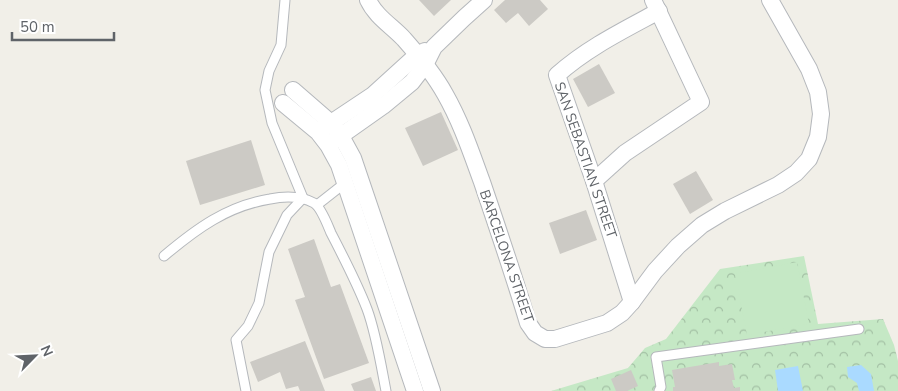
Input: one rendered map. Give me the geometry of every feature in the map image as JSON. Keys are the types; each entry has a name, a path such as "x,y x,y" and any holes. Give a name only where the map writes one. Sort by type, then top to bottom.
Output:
{"street":[{"name":"BARCELONA STREET","path":"368,0 371,6 403,38 421,60 444,93 462,127 502,238 528,323 536,333 545,339 555,339 607,323 622,313 678,246 702,225 725,210 778,185 796,173 809,159 818,137 821,114 818,92 809,69 770,0"},
{"path":"330,134 383,106 412,82 421,60 484,0"},
{"path":"594,181 625,153 701,102 656,6"},
{"name":"SAN SEBASTIAN STREET","path":"632,302 594,181 557,74 567,65 656,6"},
{"path":"293,90 353,158 432,391"},
{"path":"282,103 330,134 415,391"}],"lane":[{"path":"285,0 281,45 269,71 265,90 272,123 303,198"},
{"path":"317,204 345,184"},
{"path":"164,256 186,237 215,218 240,206 281,197 303,198 317,204 368,310 386,391"},
{"path":"246,391 236,340 248,326 259,303 272,245 287,215 303,198"},
{"path":"659,391 662,387 656,357 859,329"}],"green space":[{"path":"804,256 818,324 883,319 894,345 898,361 898,391 551,391 628,368 645,348 666,339 720,269"},
{"path":"797,262 809,324 747,335 735,274"}],"water":[{"path":"861,365 871,374 874,391 859,391 857,383 848,377 847,367"},
{"path":"798,366 803,391 778,391 775,370"}],"building":[{"path":"419,0 451,0 434,16"},
{"path":"505,0 540,0 548,9 529,26 518,13 506,23 494,10"},
{"path":"599,64 615,93 588,107 573,79"},
{"path":"441,112 458,150 423,166 405,128"},
{"path":"251,140 265,185 200,205 186,161"},
{"path":"696,171 713,200 690,214 673,184"},
{"path":"586,210 597,240 560,254 549,223"},
{"path":"314,239 331,287 340,284 369,363 324,379 295,300 305,297 288,249"},
{"path":"305,341 325,391 300,391 298,386 286,389 280,372 258,382 250,362"},
{"path":"719,362 719,366 732,364 735,380 732,380 734,388 740,387 740,391 673,391 673,387 675,387 672,370"},
{"path":"631,370 638,386 627,391 616,391 611,379"},
{"path":"371,377 376,391 354,391 351,384"}]}
